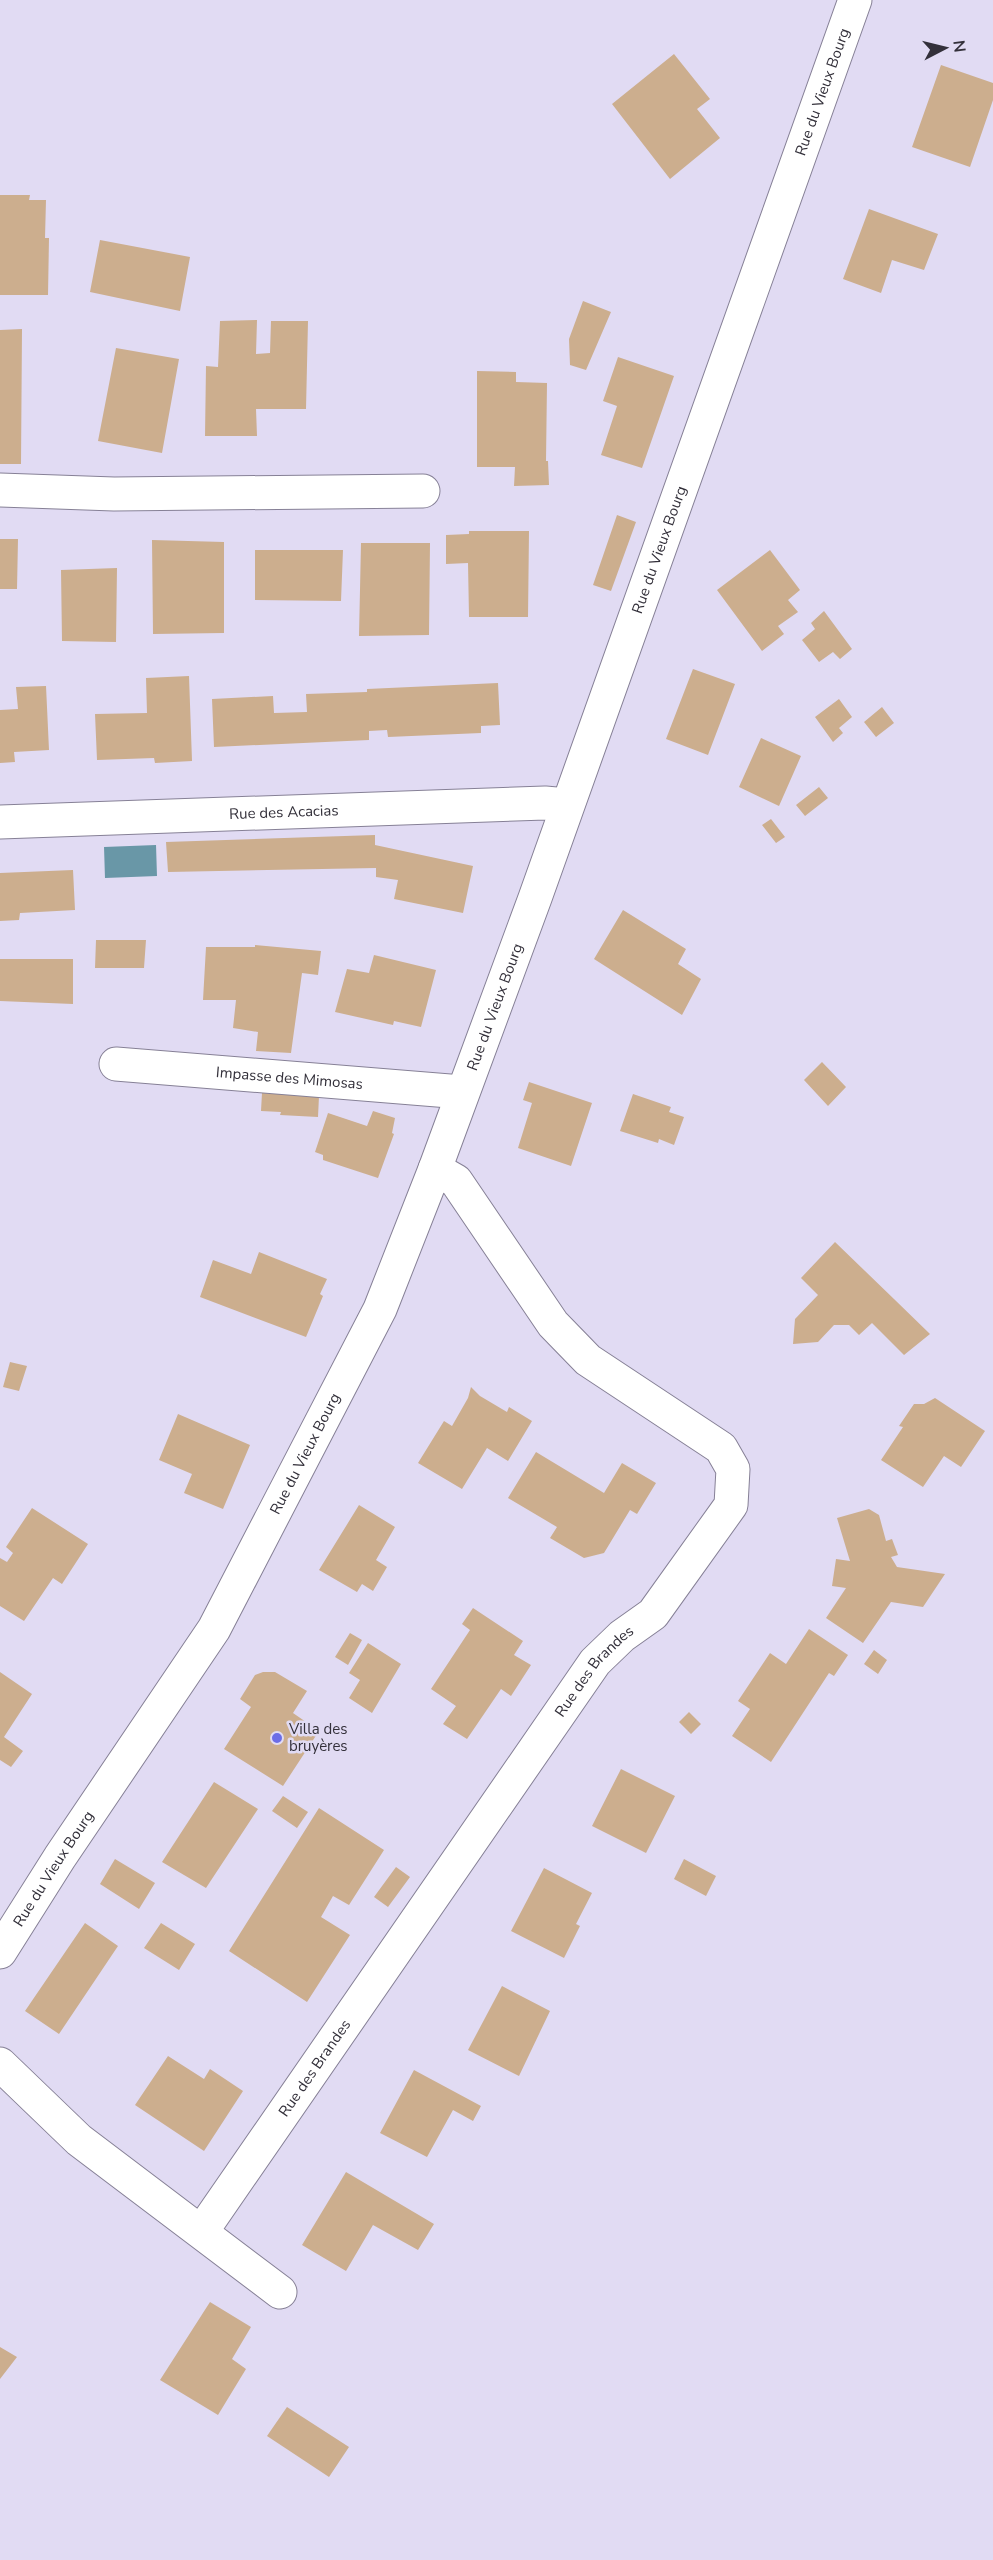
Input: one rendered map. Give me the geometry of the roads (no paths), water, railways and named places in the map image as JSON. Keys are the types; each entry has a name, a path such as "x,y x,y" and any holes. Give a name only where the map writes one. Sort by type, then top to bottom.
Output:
{"street":[{"name":"Rue du Vieux Bourg","path":"0,1952 60,1857 214,1629 380,1309 435,1169 855,0"},
{"path":"0,490 114,494 423,491"},
{"name":"Rue des Acacias","path":"0,822 545,803 567,805"},
{"name":"Impasse des Mimosas","path":"116,1064 462,1092"},
{"name":"Rue des Brandes","path":"201,2231 595,1662 621,1636 653,1614 732,1505 733,1469 721,1448 588,1360 553,1324 456,1181 435,1169"},
{"path":"0,2064 79,2140 280,2292"}],"water":[{"path":"156,845 157,876 105,878 104,847"}],"place":[{"name":"Villa des bruyères","path":"277,1738"}]}
